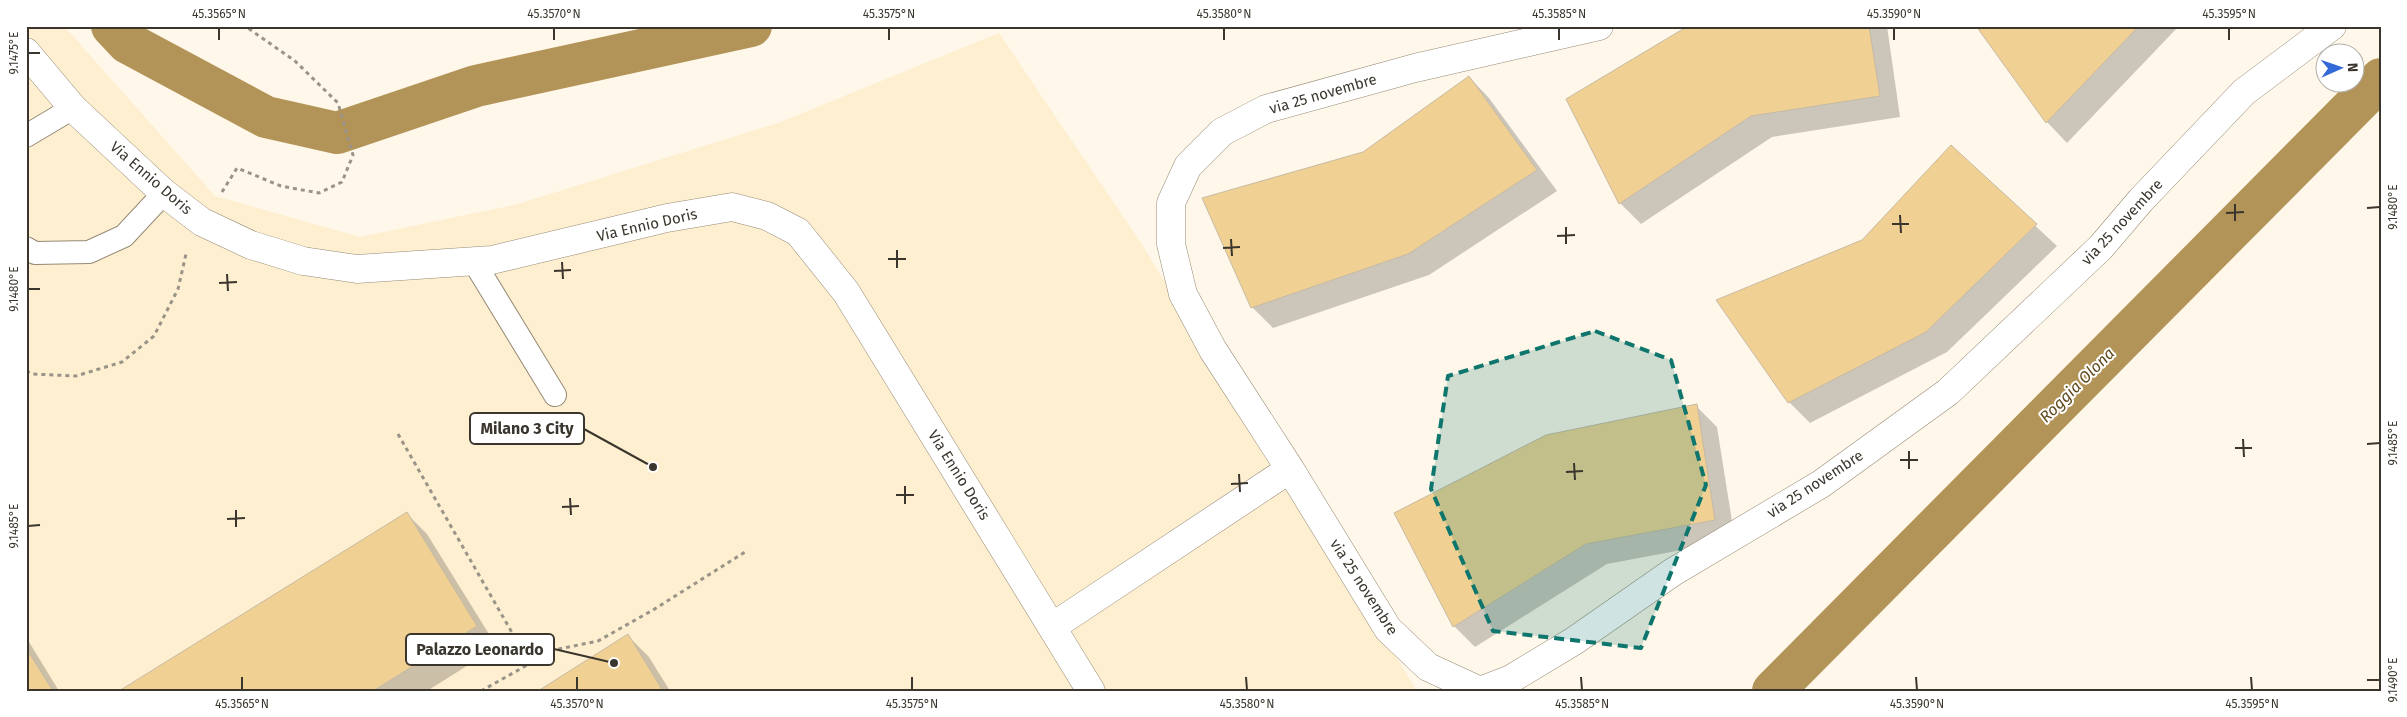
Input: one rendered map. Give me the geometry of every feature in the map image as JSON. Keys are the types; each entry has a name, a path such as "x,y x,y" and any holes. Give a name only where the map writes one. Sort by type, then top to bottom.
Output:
{"street":[{"name":"via 25 novembre","path":"1599,26 1415,68 1266,109 1222,132 1188,166 1171,203 1171,244 1183,294 1213,350 1290,469 1388,629 1428,668 1480,691 1510,679 1574,641 1673,572 1821,484 1948,392 2101,247 2141,200 2244,92 2332,26"},
{"name":"Via Ennio Doris","path":"26,52 73,108 164,194 202,222 251,245 295,258 357,269 492,260 667,218 732,207 768,216 798,232 846,292 1091,691"},
{"path":"1052,627 1290,469"}],"lane":[{"path":"26,136 73,108"},
{"path":"26,248 35,253 89,252 124,236 164,194"},
{"path":"474,262 555,395"}],"path":[{"path":"26,371 33,374 76,376 122,362 154,336 178,289 186,251 202,222 237,168 281,186 319,193 342,182 353,155 338,103 295,61 245,26"},
{"path":"398,434 530,664"},
{"path":"481,691 554,650 598,641 653,610 745,552"}],"highlighted area":[{"path":"1595,331 1671,360 1706,485 1641,648 1493,631 1431,489 1448,376"}],"shaded area":[{"path":"26,26 64,26 215,196 360,237 518,204 778,123 999,33 1141,243 1417,691 26,691"}],"building":[{"path":"1688,26 1869,26 1880,96 1751,116 1619,204 1566,99"},
{"path":"1976,26 2139,26 2046,123"},
{"path":"1469,76 1537,170 1408,254 1251,308 1202,198 1363,152"},
{"path":"1951,145 2037,224 1926,332 1788,403 1716,300 1862,240"},
{"path":"1697,404 1715,520 1586,544 1453,627 1394,513 1546,435"},
{"path":"407,512 477,626 373,691 119,691"},
{"path":"628,634 663,691 538,691"},
{"path":"26,648 53,691 26,691"}],"waterway":[{"path":"112,26 128,43 266,117 337,133 476,86 751,26"},
{"name":"Roggia Olona","path":"1773,691 2381,79"}],"place":[{"name":"Milano 3 City","path":"653,467"},
{"name":"Palazzo Leonardo","path":"614,663"}]}
